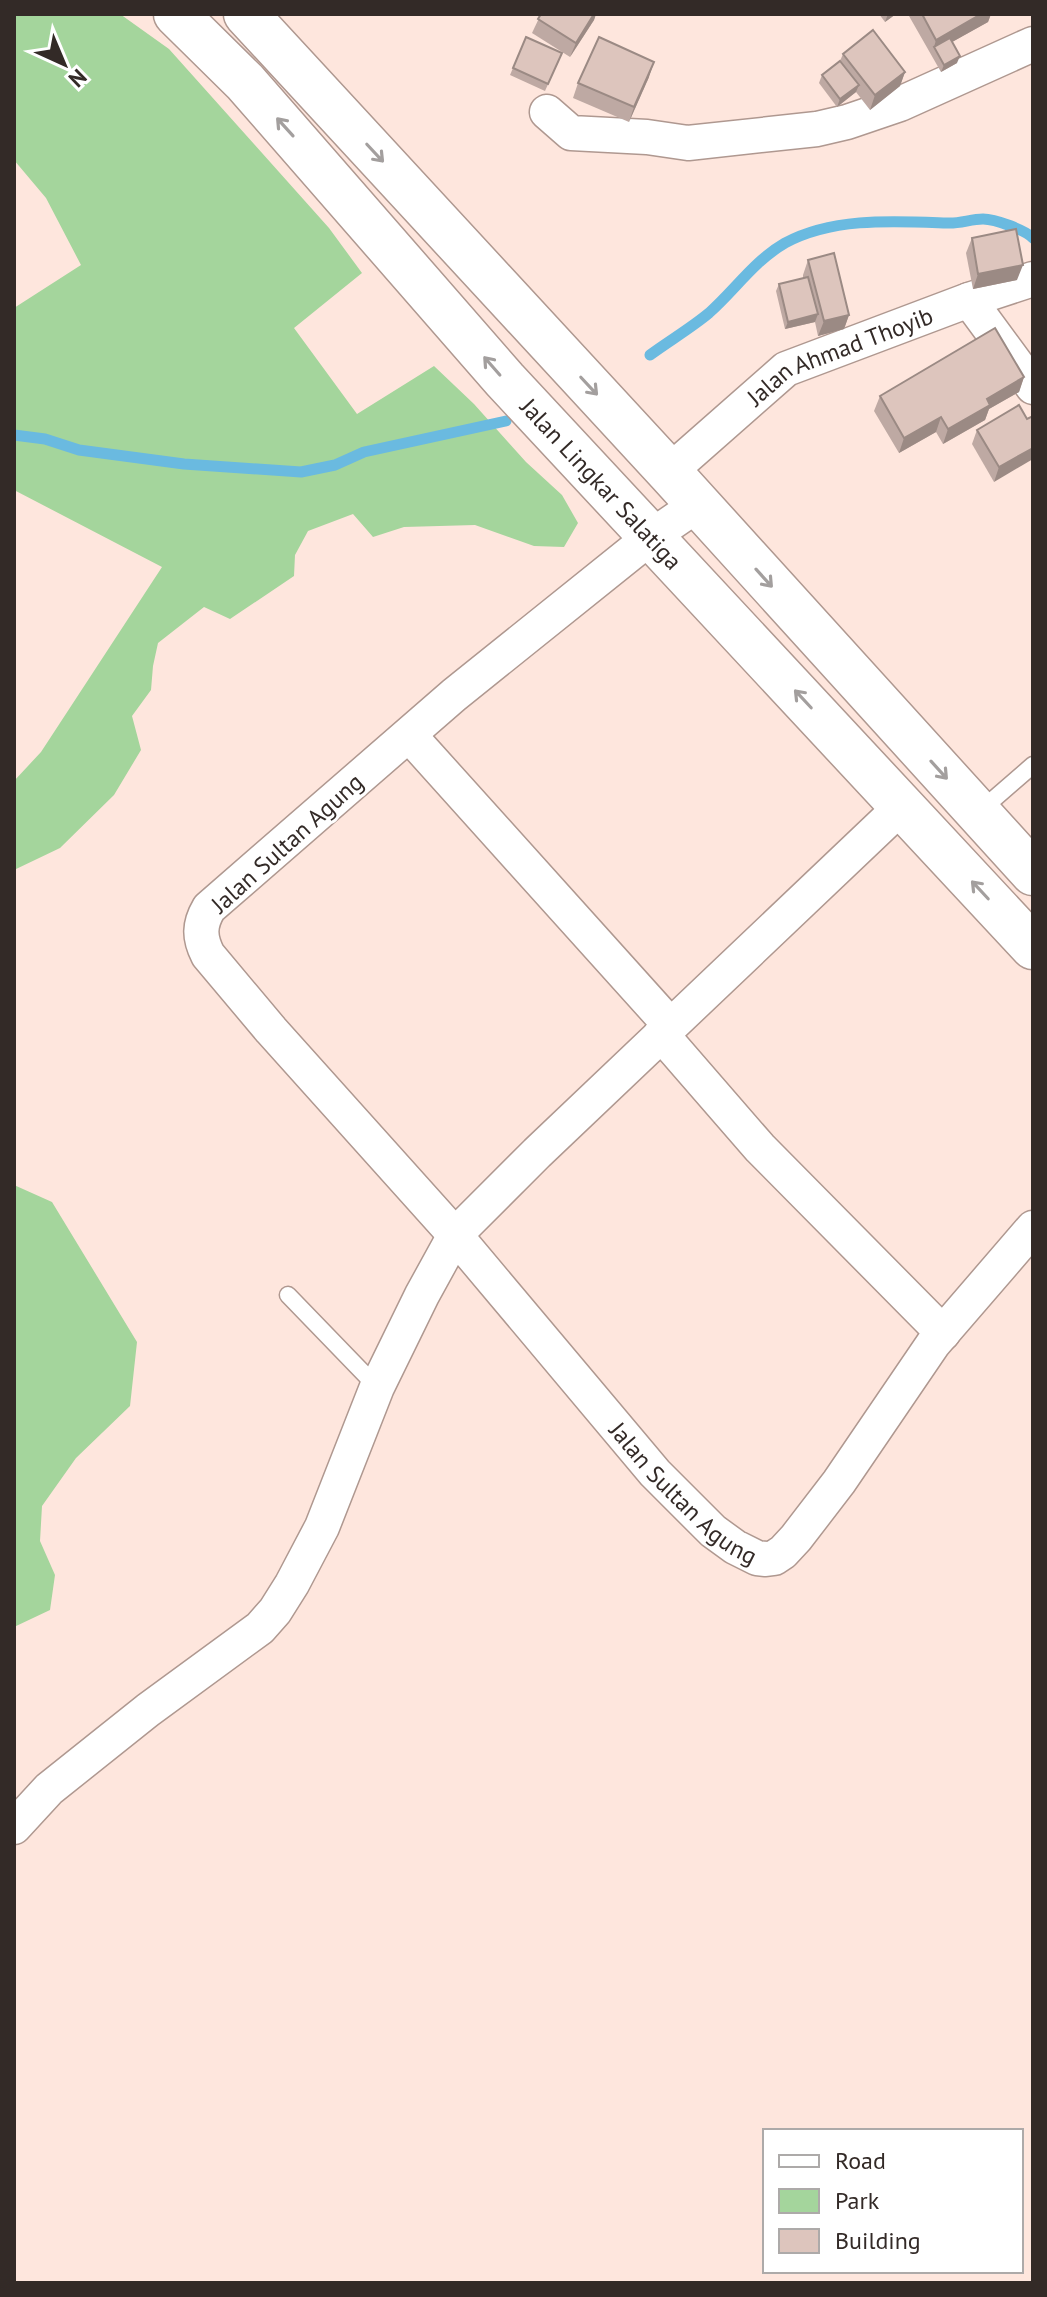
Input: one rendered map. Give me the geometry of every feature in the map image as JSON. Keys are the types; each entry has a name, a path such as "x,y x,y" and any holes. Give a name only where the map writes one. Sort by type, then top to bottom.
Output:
{"highway":[{"name":"Jalan Lingkar Salatiga","path":"176,14 245,82 505,380 1033,947"},
{"path":"246,14 669,472 1033,873"},
{"path":"314,160 346,122"}],"street":[{"path":"547,112 571,133 647,137 688,143 817,129 900,104 1033,44"},
{"name":"Jalan Ahmad Thoyib","path":"669,472 786,369 1033,279"},
{"path":"969,300 1018,354 1033,387"},
{"name":"Jalan Sultan Agung","path":"697,505 652,536 454,695 209,908 202,920 201,937 208,955 455,1235 655,1473 713,1531 757,1558 774,1558 796,1538 943,1333 1033,1228"},
{"path":"409,735 666,1030 760,1148 943,1333"},
{"path":"14,1827 49,1789 148,1710 260,1628 275,1611 322,1527 377,1387 455,1235 902,806"}],"lane":[{"path":"978,812 1033,765"},
{"path":"288,1295 377,1387"}],"green space":[{"path":"14,14 120,14 169,49 329,228 362,273 294,328 357,414 434,366 562,495 578,523 564,547 534,546 475,525 404,527 373,537 353,514 308,531 295,555 294,576 230,619 204,607 158,643 151,690 132,716 141,750 114,795 60,848 14,870 14,781 41,752 162,567 14,490 14,308 81,265 46,198 14,160"},
{"path":"14,1185 52,1202 137,1342 130,1406 76,1458 42,1506 40,1541 55,1575 50,1610 14,1627"}],"building":[{"path":"541,14 594,14 576,43 538,19"},
{"path":"922,14 981,14 936,40"},
{"path":"873,30 905,72 875,95 843,54"},
{"path":"526,37 562,53 548,84 513,68"},
{"path":"599,37 654,62 634,107 578,83"},
{"path":"950,38 960,56 944,65 934,47"},
{"path":"840,61 859,85 840,99 822,75"},
{"path":"1016,229 1023,265 978,274 972,238"},
{"path":"834,253 849,315 824,321 808,260"},
{"path":"808,277 818,314 788,322 779,284"},
{"path":"995,328 1024,377 987,399 990,405 948,429 941,417 904,438 880,396"},
{"path":"1019,405 1027,419 1033,416 1033,448 999,467 977,430"}],"waterway":[{"path":"650,355 709,313 774,250 823,229 864,222 952,223 983,219 1010,226 1033,238"},
{"path":"14,435 45,439 79,450 184,464 301,472 335,465 364,452 506,421"}]}
